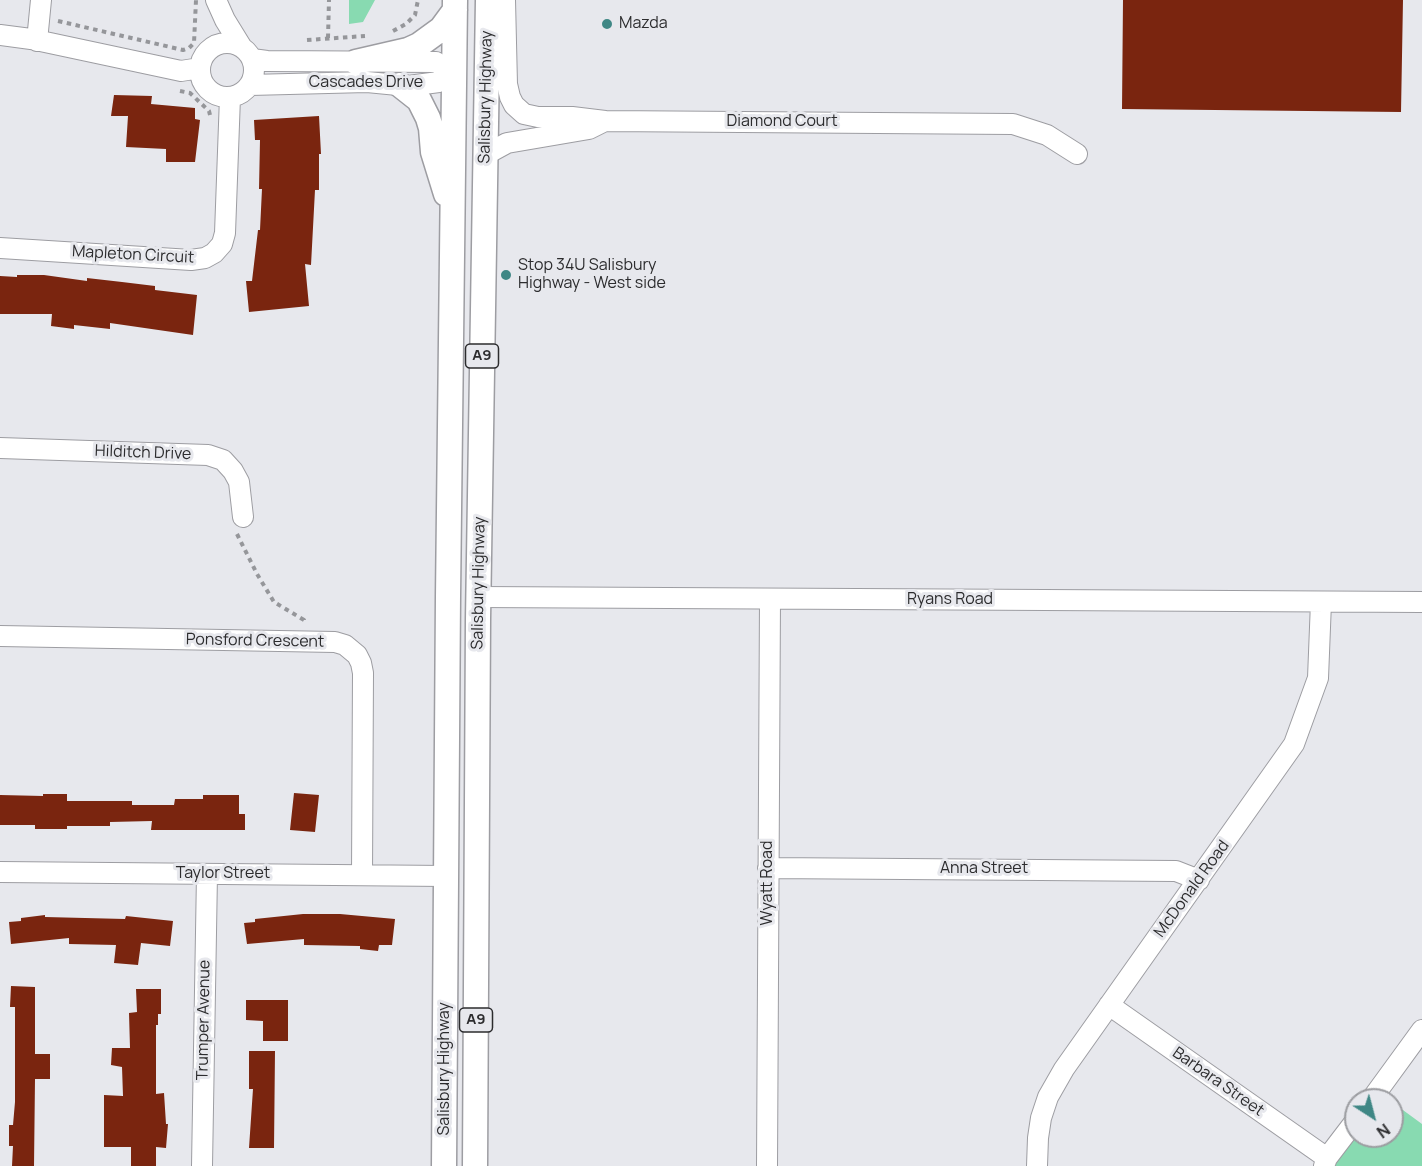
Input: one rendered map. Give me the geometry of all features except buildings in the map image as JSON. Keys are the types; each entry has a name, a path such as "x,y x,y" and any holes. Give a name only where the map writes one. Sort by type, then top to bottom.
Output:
{"main road":[{"name":"Salisbury Highway","path":"475,1166 478,597 488,0"},
{"path":"461,3 470,53 454,72 474,93 486,115"},
{"path":"356,62 408,50 419,45 441,29 461,3"},
{"name":"Salisbury Highway","path":"444,1166 447,596 454,72"},
{"path":"400,85 419,100 428,118 433,152 453,214"},
{"path":"447,596 478,597"},
{"path":"446,876 477,875"}],"street":[{"path":"37,41 41,0"},
{"path":"212,47 212,11 215,0"},
{"path":"215,0 247,53 254,77 245,91 230,97 215,95 203,84 201,60 212,47 227,42 247,53"},
{"path":"506,0 507,84 514,105 524,114 538,117 572,117 605,121"},
{"path":"0,35 181,71 200,68"},
{"name":"Cascades Drive","path":"247,53 267,61 436,62 454,72 439,82 400,85 368,82 250,85"},
{"name":"Mapleton Circuit","path":"0,248 191,260 205,258 214,253 222,244 225,233 230,97"},
{"name":"Diamond Court","path":"485,155 507,143 589,129 605,121 1013,124 1047,135 1077,154"},
{"name":"Hilditch Drive","path":"0,448 208,455 223,460 233,471 240,488 238,522"},
{"name":"Ryans Road","path":"478,597 1422,602"},
{"name":"Wyatt Road","path":"767,1166 770,599"},
{"name":"McDonald Road","path":"1037,1166 1038,1138 1048,1097 1064,1068 1294,744 1318,678 1321,602"},
{"name":"Ponsford Crescent","path":"0,636 305,641 336,642 345,645 355,652 361,663 362,875"},
{"name":"Anna Street","path":"768,868 1176,871 1198,880"},
{"name":"Taylor Street","path":"0,872 446,876"},
{"name":"Trumper Avenue","path":"202,1166 207,874"},
{"name":"Barbara Street","path":"1109,1005 1326,1162"},
{"path":"1380,1088 1422,1030"},
{"path":"1326,1162 1344,1137"}],"path":[{"path":"58,21 183,50 194,43 196,0"},
{"path":"328,38 329,0"},
{"path":"390,32 406,24 414,15 418,0"},
{"path":"303,41 375,36"},
{"path":"173,90 190,93 209,111 210,119"},
{"path":"238,522 257,574 274,602 304,620 305,641"}],"green space":[{"path":"349,0 375,0 363,22 349,24"},
{"path":"1404,1111 1422,1124 1422,1166 1324,1166 1344,1147 1404,1148"}],"place":[{"name":"Mazda","path":"607,24"},
{"name":"Stop 34U Salisbury Highway - West side","path":"506,275"}]}
